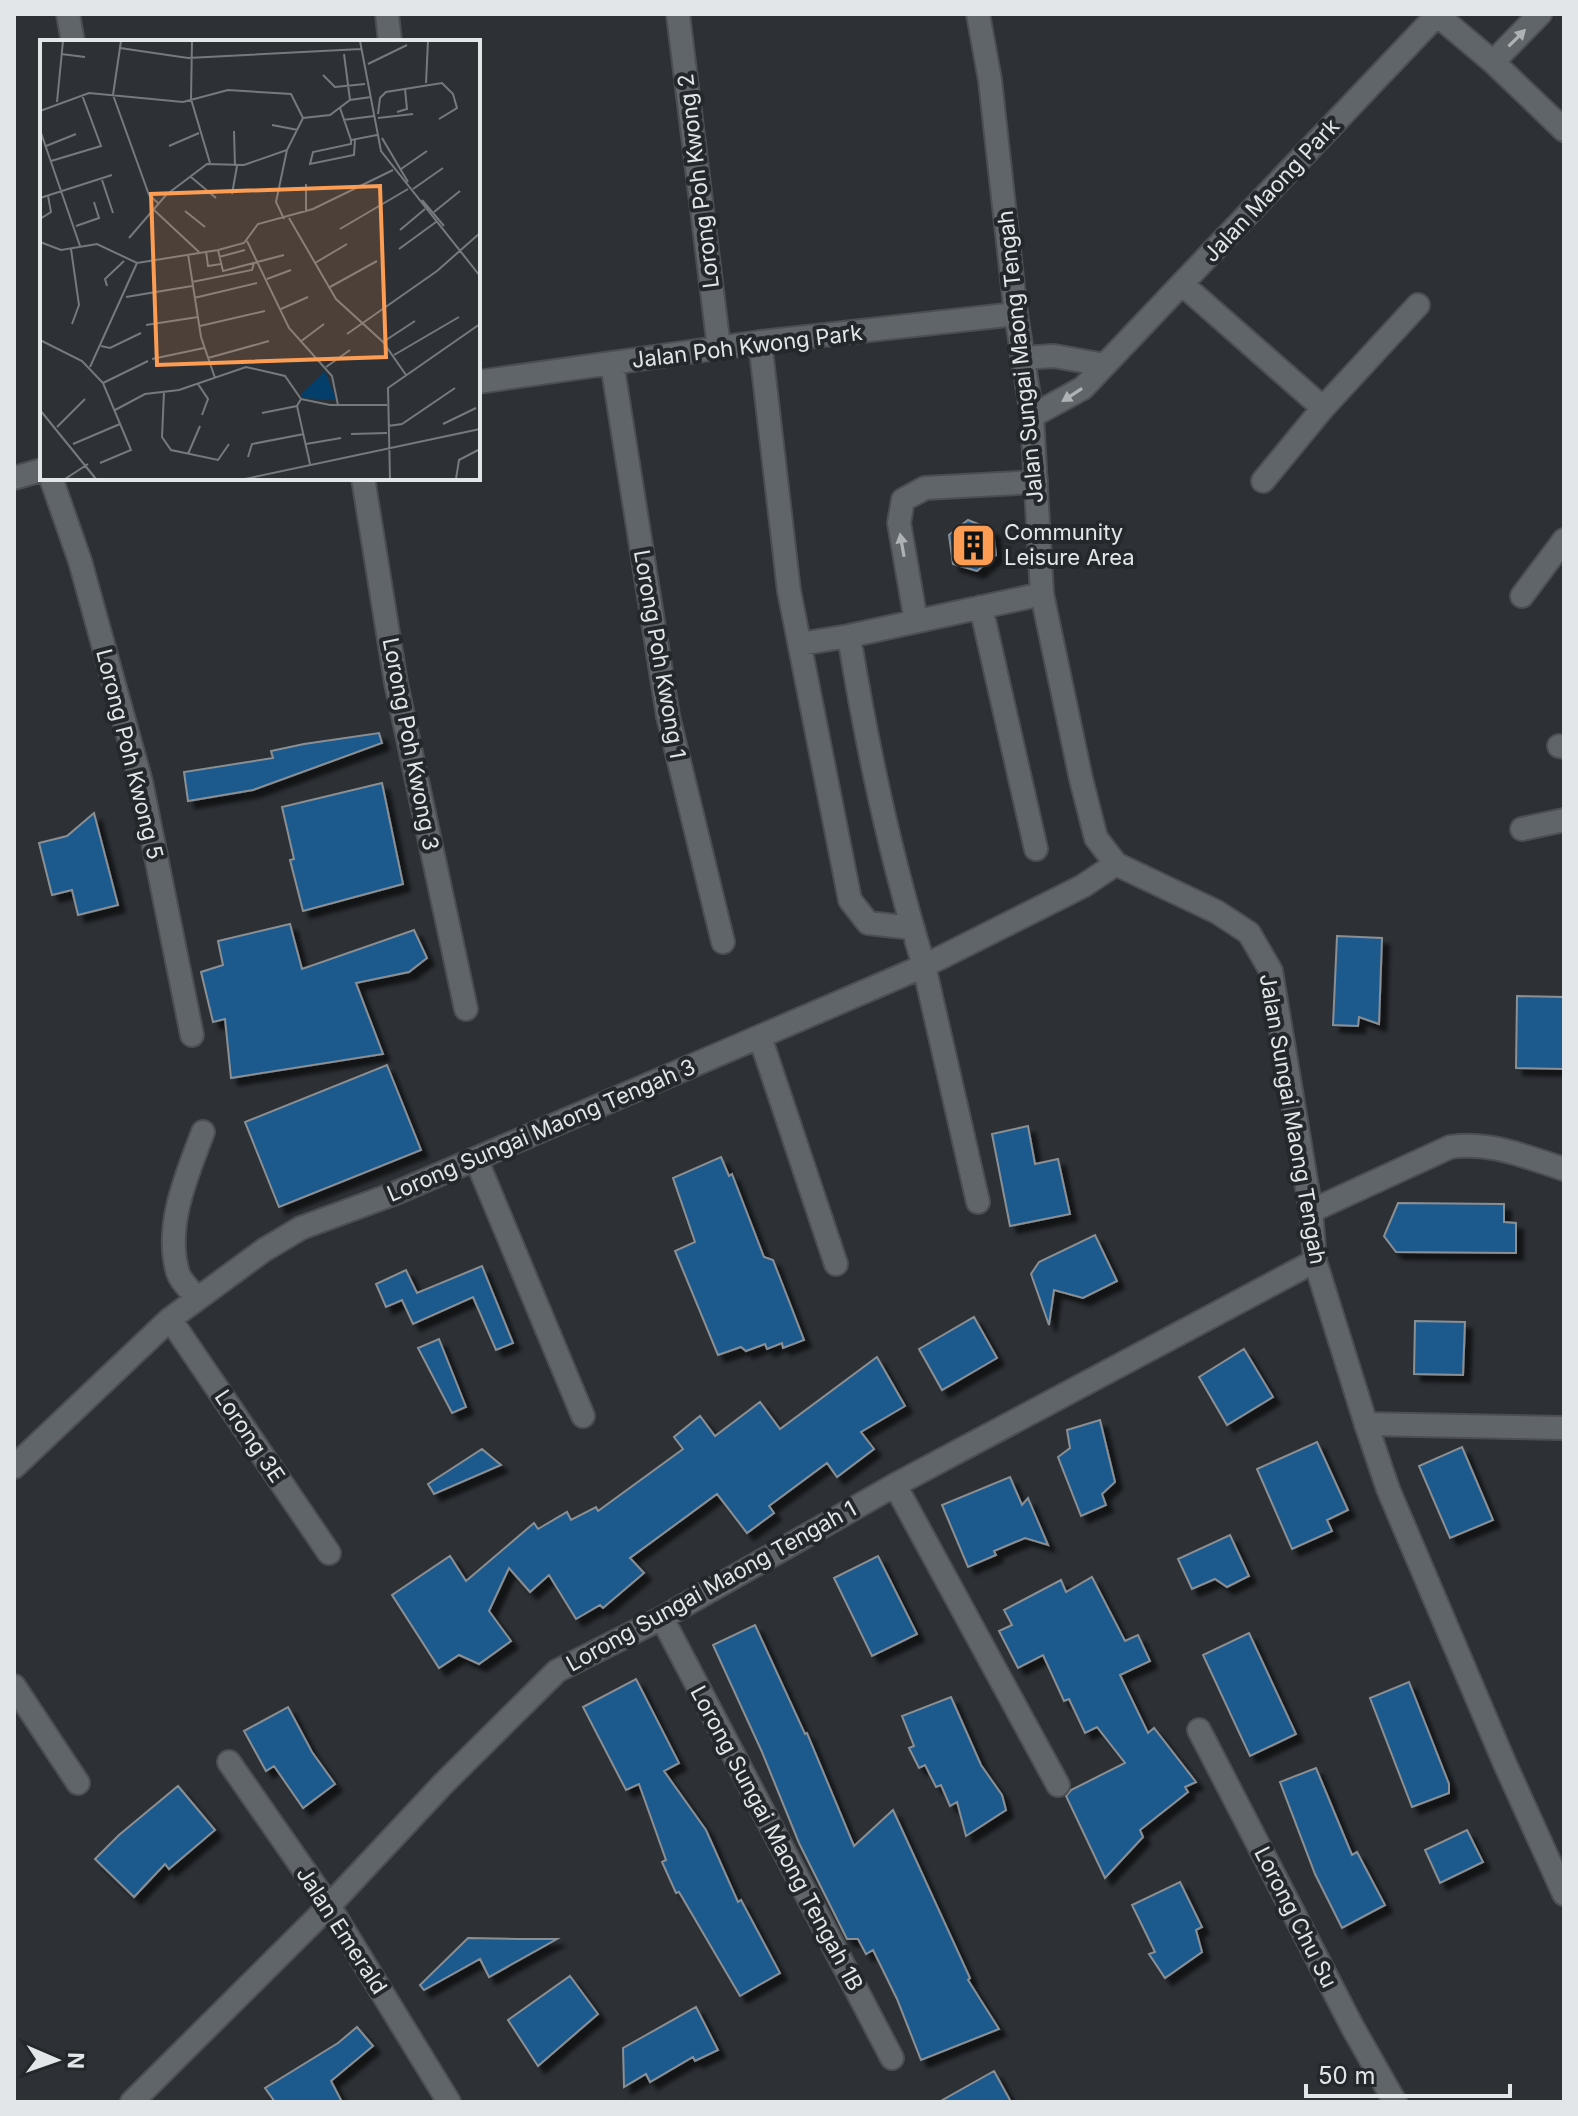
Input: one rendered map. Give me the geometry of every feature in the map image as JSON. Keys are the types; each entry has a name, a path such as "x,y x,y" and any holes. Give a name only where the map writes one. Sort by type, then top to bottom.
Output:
{"street":[{"path":"68,14 73,40"},
{"path":"387,14 390,40"},
{"name":"Lorong Poh Kwong 2","path":"678,14 719,348"},
{"name":"Jalan Sungai Maong Tengah","path":"978,14 990,80 1016,314 1032,416 1042,594 1096,838 1116,864 1217,912 1249,933 1271,971 1311,1211 1315,1261 1366,1424 1388,1489 1564,1894"},
{"path":"1437,14 1564,130"},
{"name":"Jalan Maong Park","path":"1032,416 1083,388 1437,14"},
{"path":"1493,62 1540,14"},
{"path":"1182,284 1323,408"},
{"path":"1263,481 1323,408 1418,305"},
{"name":"Jalan Poh Kwong Park","path":"480,382 760,342 1016,314"},
{"path":"760,342 789,591 850,900 868,923 913,928"},
{"path":"1022,358 1054,356 1105,365"},
{"name":"Lorong Poh Kwong 1","path":"612,363 668,716 723,942"},
{"path":"14,478 40,471"},
{"name":"Lorong Poh Kwong 5","path":"52,480 80,561 141,782 192,1035"},
{"name":"Lorong Poh Kwong 3","path":"363,480 396,683 466,1009"},
{"path":"916,621 899,523 903,500 925,488 1036,482"},
{"path":"1522,596 1564,540"},
{"path":"800,644 1042,594"},
{"path":"981,607 1036,849"},
{"path":"849,636 868,742 978,1202"},
{"path":"1522,829 1564,820"},
{"name":"Lorong Sungai Maong Tengah 3","path":"14,1467 170,1319 301,1228 396,1193 924,966 1083,886 1116,864"},
{"path":"760,1037 836,1264"},
{"path":"197,1298 179,1275 172,1236 184,1181 203,1132"},
{"path":"1311,1211 1450,1147 1468,1144 1497,1147 1564,1169"},
{"path":"476,1159 583,1416"},
{"name":"Lorong Sungai Maong Tengah 1","path":"142,2099 443,1784 557,1671 662,1618 895,1485 1315,1261"},
{"name":"Lorong 3E","path":"170,1319 329,1553"},
{"path":"1366,1424 1564,1428"},
{"path":"895,1485 1058,1785"},
{"name":"Lorong Sungai Maong Tengah 1B","path":"662,1618 892,2058"},
{"path":"14,1686 78,1783"},
{"name":"Lorong Chu Su","path":"1199,1730 1353,2028 1395,2102"},
{"name":"Jalan Emerald","path":"229,1762 329,1906 449,2102"}],"building":[{"name":"Community Leisure Area","path":"968,520 993,530 996,555 977,571 953,564 949,535"},
{"path":"379,733 382,743 253,790 188,801 184,772 273,758 271,751 304,744"},
{"path":"382,783 403,884 303,911 290,860 294,859 282,807"},
{"path":"94,813 118,905 78,915 72,890 52,895 39,843 67,836"},
{"path":"290,924 302,969 414,930 427,958 409,972 356,983 383,1054 231,1078 225,1019 213,1022 201,972 223,965 218,941"},
{"path":"1337,936 1382,938 1379,1024 1359,1017 1358,1026 1333,1025"},
{"path":"1517,996 1564,997 1564,1069 1516,1068"},
{"path":"387,1065 421,1150 279,1207 245,1122"},
{"path":"1028,1126 1035,1164 1058,1159 1070,1214 1010,1226 992,1134"},
{"path":"721,1157 729,1176 732,1174 764,1257 773,1260 804,1340 783,1348 782,1343 767,1349 765,1344 746,1351 741,1347 718,1355 675,1251 695,1242 673,1178"},
{"path":"1398,1203 1504,1204 1504,1222 1516,1223 1516,1253 1396,1252 1384,1236"},
{"path":"1095,1235 1117,1281 1083,1298 1054,1290 1049,1325 1031,1274 1039,1262"},
{"path":"482,1266 513,1343 496,1350 473,1297 413,1324 402,1300 386,1307 376,1284 406,1270 417,1293"},
{"path":"974,1317 997,1358 942,1390 919,1349"},
{"path":"1415,1321 1465,1322 1463,1375 1414,1374"},
{"path":"439,1339 466,1407 452,1413 418,1348"},
{"path":"1244,1349 1273,1397 1227,1425 1199,1377"},
{"path":"877,1357 905,1406 861,1432 874,1449 837,1477 827,1463 769,1506 774,1513 747,1533 717,1494 630,1558 644,1573 603,1608 600,1605 576,1619 549,1575 530,1592 509,1568 489,1611 511,1641 479,1664 459,1655 439,1668 392,1595 450,1556 466,1581 534,1523 538,1529 567,1512 571,1520 596,1507 598,1511 683,1449 674,1437 700,1416 715,1436 760,1402 780,1429"},
{"path":"1100,1420 1115,1482 1102,1494 1106,1505 1081,1516 1058,1457 1070,1448 1067,1430"},
{"path":"1317,1442 1348,1510 1327,1520 1332,1531 1292,1549 1257,1469"},
{"path":"1462,1447 1493,1520 1450,1538 1419,1466"},
{"path":"482,1449 501,1465 434,1494 428,1484"},
{"path":"1010,1477 1022,1505 1028,1498 1048,1545 1025,1538 994,1551 996,1555 968,1567 942,1505"},
{"path":"1230,1535 1249,1576 1227,1587 1215,1579 1192,1589 1178,1559"},
{"path":"878,1556 917,1634 872,1656 834,1578"},
{"path":"1092,1577 1125,1641 1138,1635 1150,1661 1120,1675 1148,1733 1154,1728 1196,1782 1185,1787 1188,1792 1140,1830 1143,1837 1105,1878 1066,1796 1071,1790 1125,1763 1097,1727 1085,1733 1069,1699 1064,1701 1043,1655 1018,1668 999,1631 1012,1625 1004,1610 1061,1580 1066,1592"},
{"path":"755,1625 807,1733 854,1846 893,1810 970,1978 968,1980 999,2029 921,2060 873,1950 866,1954 858,1939 847,1939 799,1843 713,1645"},
{"path":"1249,1633 1296,1734 1250,1756 1203,1655"},
{"path":"636,1679 679,1763 664,1771 706,1830 738,1902 741,1900 780,1973 740,1996 679,1892 676,1893 662,1862 666,1860 639,1784 626,1790 583,1707"},
{"path":"1409,1682 1449,1784 1449,1793 1412,1807 1370,1698"},
{"path":"951,1697 981,1765 1002,1795 1006,1810 966,1836 957,1802 950,1806 941,1785 936,1787 925,1765 919,1768 909,1748 914,1746 902,1716"},
{"path":"288,1707 312,1752 335,1784 303,1808 274,1766 266,1771 244,1731"},
{"path":"1316,1768 1352,1855 1357,1852 1385,1905 1342,1928 1315,1874 1280,1782"},
{"path":"178,1786 215,1830 169,1869 165,1864 134,1897 95,1859"},
{"path":"1467,1830 1483,1862 1440,1883 1425,1850"},
{"path":"1180,1882 1202,1927 1196,1930 1202,1952 1165,1978 1149,1954 1155,1952 1132,1905"},
{"path":"468,1938 557,1939 489,1977 480,1959 424,1990 420,1985"},
{"path":"570,1976 598,2014 538,2066 508,2020"},
{"path":"696,2007 718,2050 695,2061 693,2057 650,2082 646,2074 624,2087 623,2048"},
{"path":"357,2027 373,2046 331,2081 342,2102 275,2102 265,2088 338,2043"},
{"path":"994,2071 1011,2102 939,2102"}],"place":[{"name":"Community Leisure Area","path":"973,545"}]}
